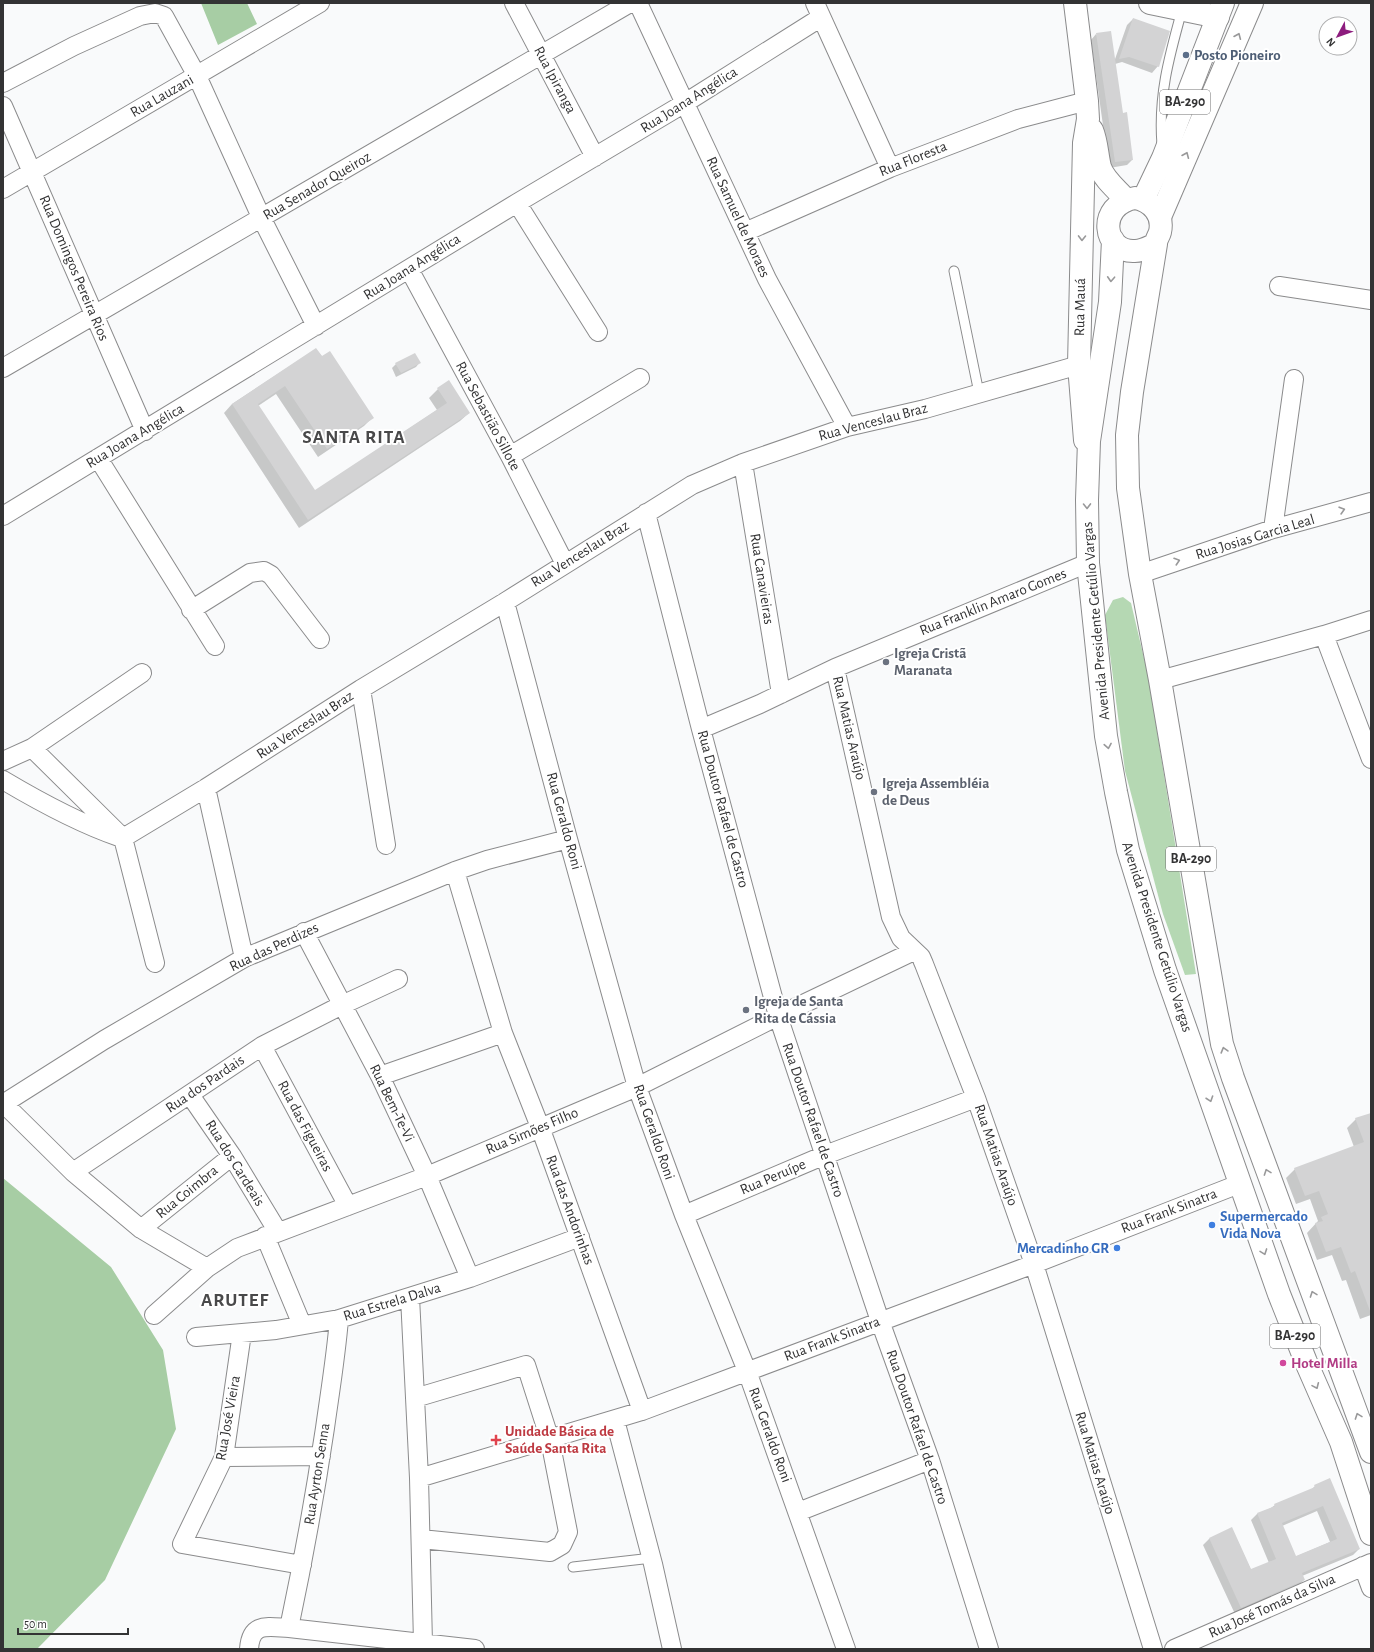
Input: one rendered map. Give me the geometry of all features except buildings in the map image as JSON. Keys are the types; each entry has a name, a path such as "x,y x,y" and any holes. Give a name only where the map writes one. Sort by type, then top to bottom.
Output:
{"main road":[{"name":"Rua Mauá","path":"1075,3 1088,110 1100,168 1106,178 1134,200"},
{"path":"1150,3 1220,10"},
{"path":"1160,217 1252,3"},
{"name":"BA-290","path":"1111,237 1108,225 1111,213 1119,203 1134,200 1163,158 1220,10"},
{"name":"Rua Mauá","path":"1087,471 1079,365 1084,143 1088,110"},
{"name":"Rua Mauá","path":"1084,143 1093,209 1098,220 1111,237"},
{"path":"1134,200 1150,203 1156,209 1160,217"},
{"name":"BA-290","path":"1160,217 1160,233 1156,244 1132,392 1127,435 1128,488 1140,574 1160,680 1222,1044 1233,1078 1369,1442"},
{"path":"1111,237 1119,246 1134,252 1156,244"},
{"name":"Avenida Presidente Getúlio Vargas","path":"1111,237 1110,302 1089,441 1087,471 1088,563 1106,736 1128,850 1163,963 1239,1184 1279,1294 1306,1362 1341,1442 1371,1534"},
{"path":"1279,1294 1302,1318 1306,1319 1321,1315"}],"street":[{"name":"Rua Lauzani","path":"3,189 320,3"},
{"name":"Rua Ipiranga","path":"514,3 595,157"},
{"name":"Rua Senador Queiroz","path":"3,368 262,219 630,3"},
{"name":"Rua Samuel de Moraes","path":"638,3 767,279 847,427"},
{"path":"818,10 890,168"},
{"name":"Rua Joana Angélica","path":"3,516 145,431 517,203 685,103 818,10"},
{"path":"3,83 74,46 140,16 155,13 164,16 197,76 262,219 316,326"},
{"name":"Rua Domingos Pereira Rios","path":"3,106 145,431"},
{"name":"Rua Floresta","path":"745,232 890,168 1018,119 1088,110"},
{"path":"517,203 598,332"},
{"name":"Rua Sebastião Sillote","path":"409,269 510,456 565,564"},
{"path":"1279,286 1371,300"},
{"name":"Rua Venceslau Braz","path":"123,838 206,788 361,689 505,602 692,484 743,463 847,427 925,409 1079,365"},
{"path":"510,456 640,378"},
{"path":"1273,529 1294,379"},
{"path":"98,458 191,610 215,646"},
{"name":"Rua Canavieiras","path":"743,463 781,694"},
{"name":"Rua Josias Garcia Leal","path":"1140,574 1273,529 1371,502"},
{"name":"Rua Doutor Rafael de Castro","path":"646,513 701,729 778,1016 880,1321 930,1460 989,1649"},
{"name":"Rua Franklin Amaro Gomes","path":"701,729 781,694 835,668 1088,563"},
{"path":"191,610 250,573 264,572 271,575 320,640"},
{"name":"Rua Geraldo Roni","path":"505,602 568,839 637,1086 684,1215 747,1371 846,1649"},
{"path":"1160,680 1324,635 1371,620"},
{"path":"1324,635 1363,715 1371,759"},
{"name":"Rua Matias Araújo","path":"835,668 891,917 901,938 924,964 976,1098 1034,1264 1153,1649"},
{"path":"3,761 32,748 142,673"},
{"path":"361,689 386,845"},
{"path":"32,748 123,838 155,963"},
{"path":"3,780 95,829 123,838"},
{"path":"206,788 244,958"},
{"name":"Rua das Perdizes","path":"3,1104 104,1040 244,958 455,870 568,839"},
{"name":"Rua das Andorinhas","path":"455,870 503,1034 540,1127 642,1411"},
{"name":"Rua Bem-Te-Vi","path":"304,932 380,1076 427,1176 470,1278"},
{"name":"Rua Simões Filho","path":"154,1315 207,1268 237,1248 427,1176 637,1086 914,951"},
{"name":"Rua dos Pardais","path":"73,1172 262,1046 342,1005 398,979"},
{"path":"380,1076 503,1034"},
{"name":"Rua das Figueiras","path":"262,1046 348,1206"},
{"name":"Rua dos Cardeais","path":"190,1095 232,1156 271,1234 302,1325"},
{"name":"Rua Peruípe","path":"684,1215 825,1155 976,1098"},
{"path":"3,1104 73,1172 141,1229 207,1268"},
{"name":"Rua Coimbra","path":"141,1229 232,1156"},
{"name":"Rua Frank Sinatra","path":"419,1478 550,1440 642,1411 1034,1264 1239,1184"},
{"name":"Rua Estrela Dalva","path":"196,1337 242,1333 339,1319 470,1278 580,1237"},
{"path":"410,1297 419,1478 423,1643"},
{"name":"Rua Ayrton Senna","path":"288,1628 302,1565 321,1456 336,1352 339,1319"},
{"name":"Rua José Vieira","path":"242,1333 224,1457 182,1544 302,1565"},
{"path":"415,1398 526,1365 550,1440 568,1532 562,1545 550,1552 421,1539"},
{"path":"615,1420 652,1558 672,1649"},
{"path":"224,1457 321,1456"},
{"path":"798,1512 930,1460"},
{"path":"1367,1565 1371,1588"},
{"name":"Rua José Tomás da Silva","path":"1174,1649 1367,1565"},
{"path":"249,1649 250,1640 255,1630 264,1627 288,1628 384,1644 423,1643 475,1649"}],"lane":[{"path":"1174,184 1163,158 1161,111 1166,71 1183,6"},
{"path":"954,272 979,393"},
{"path":"573,1567 652,1558"}],"green space":[{"path":"201,3 247,3 257,24 218,45"},
{"path":"1123,597 1131,603 1148,675 1196,974 1185,975 1163,914 1125,771 1105,615 1113,600"},
{"path":"3,1178 111,1267 163,1350 176,1429 105,1580 37,1649 3,1649"}],"place":[{"name":"Posto Pioneiro","path":"1186,55"},
{"name":"Igreja Cristã Maranata","path":"886,662"},
{"name":"Igreja Assembléia de Deus","path":"874,792"},
{"name":"Igreja de Santa Rita de Cássia","path":"746,1010"},
{"name":"Supermercado Vida Nova","path":"1212,1225"},
{"name":"Mercadinho GR","path":"1117,1248"},
{"name":"Hotel Milla","path":"1283,1363"},
{"name":"Unidade Básica de Saúde Santa Rita","path":"496,1440"}],"district":[{"name":"SANTA RITA","path":"354,437"},
{"name":"ARUTEF","path":"235,1300"}]}
